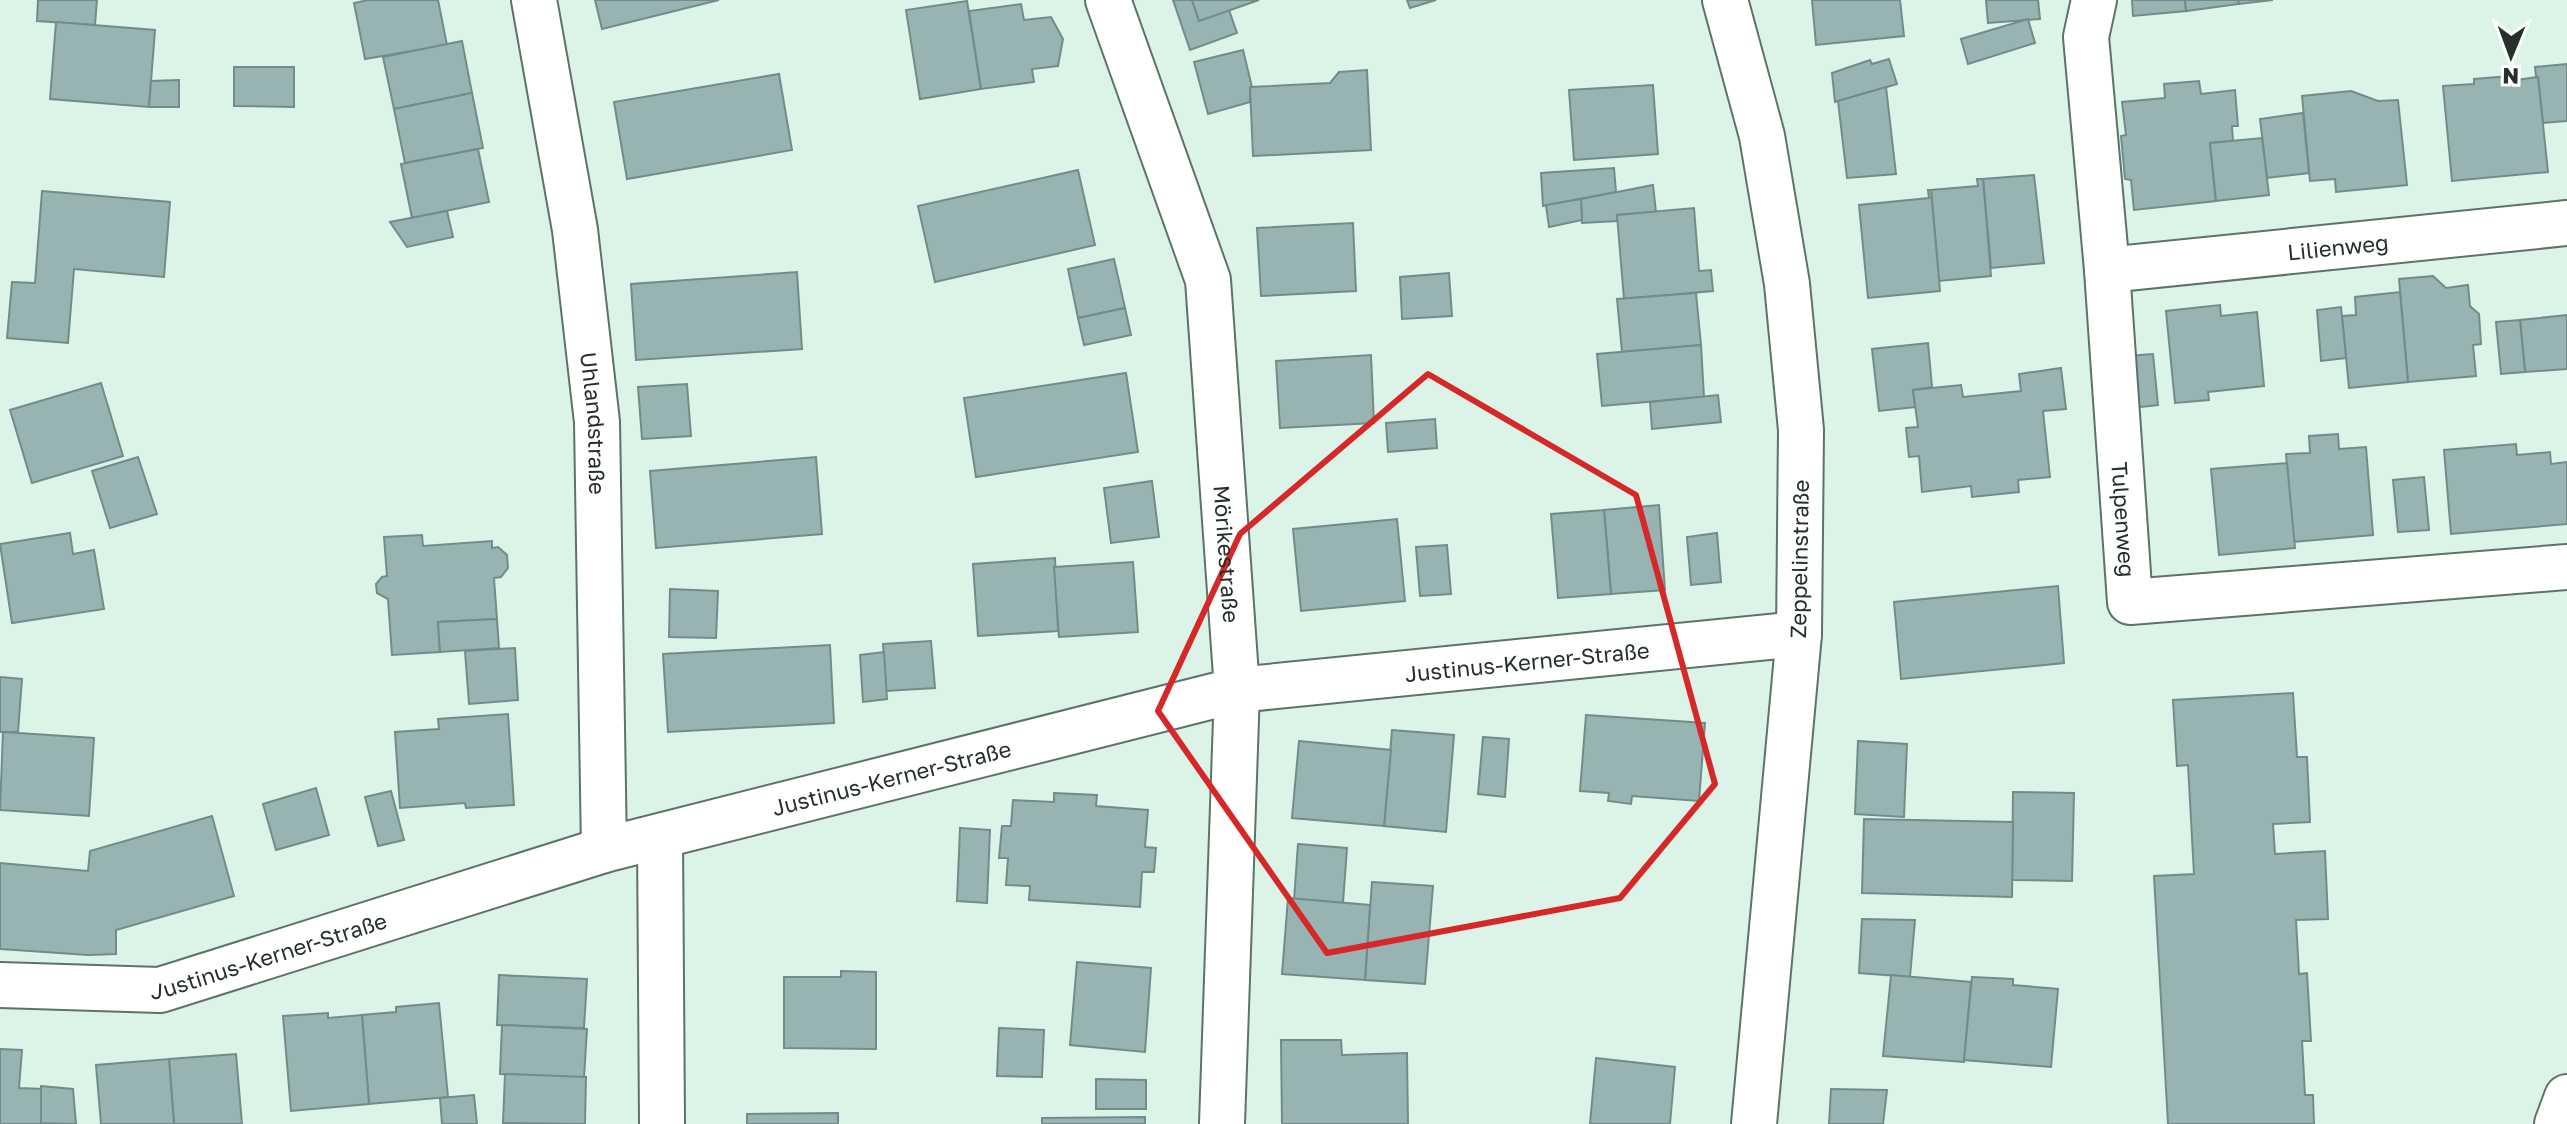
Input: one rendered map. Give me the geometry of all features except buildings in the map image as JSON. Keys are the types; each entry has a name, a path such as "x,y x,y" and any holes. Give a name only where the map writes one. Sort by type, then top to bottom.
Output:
{"street":[{"name":"Uhlandstraße","path":"534,0 575,230 597,422 604,850"},
{"name":"Mörikestraße","path":"1108,0 1208,280 1237,690 1222,1124"},
{"name":"Zeppelinstraße","path":"1725,0 1762,136 1787,284 1801,430 1799,634 1754,1124"},
{"name":"Tulpenweg","path":"2094,0 2086,37 2107,270 2130,602 2567,567"},
{"name":"Lilienweg","path":"2107,270 2567,223"},
{"name":"Justinus-Kerner-Straße","path":"0,985 160,990 604,850 1237,690 1799,634"},
{"path":"660,838 662,1124"},
{"path":"2557,1124 2567,1097"}],"highlighted area":[{"path":"1428,374 1636,495 1715,784 1620,898 1327,953 1158,711 1240,534"}]}
